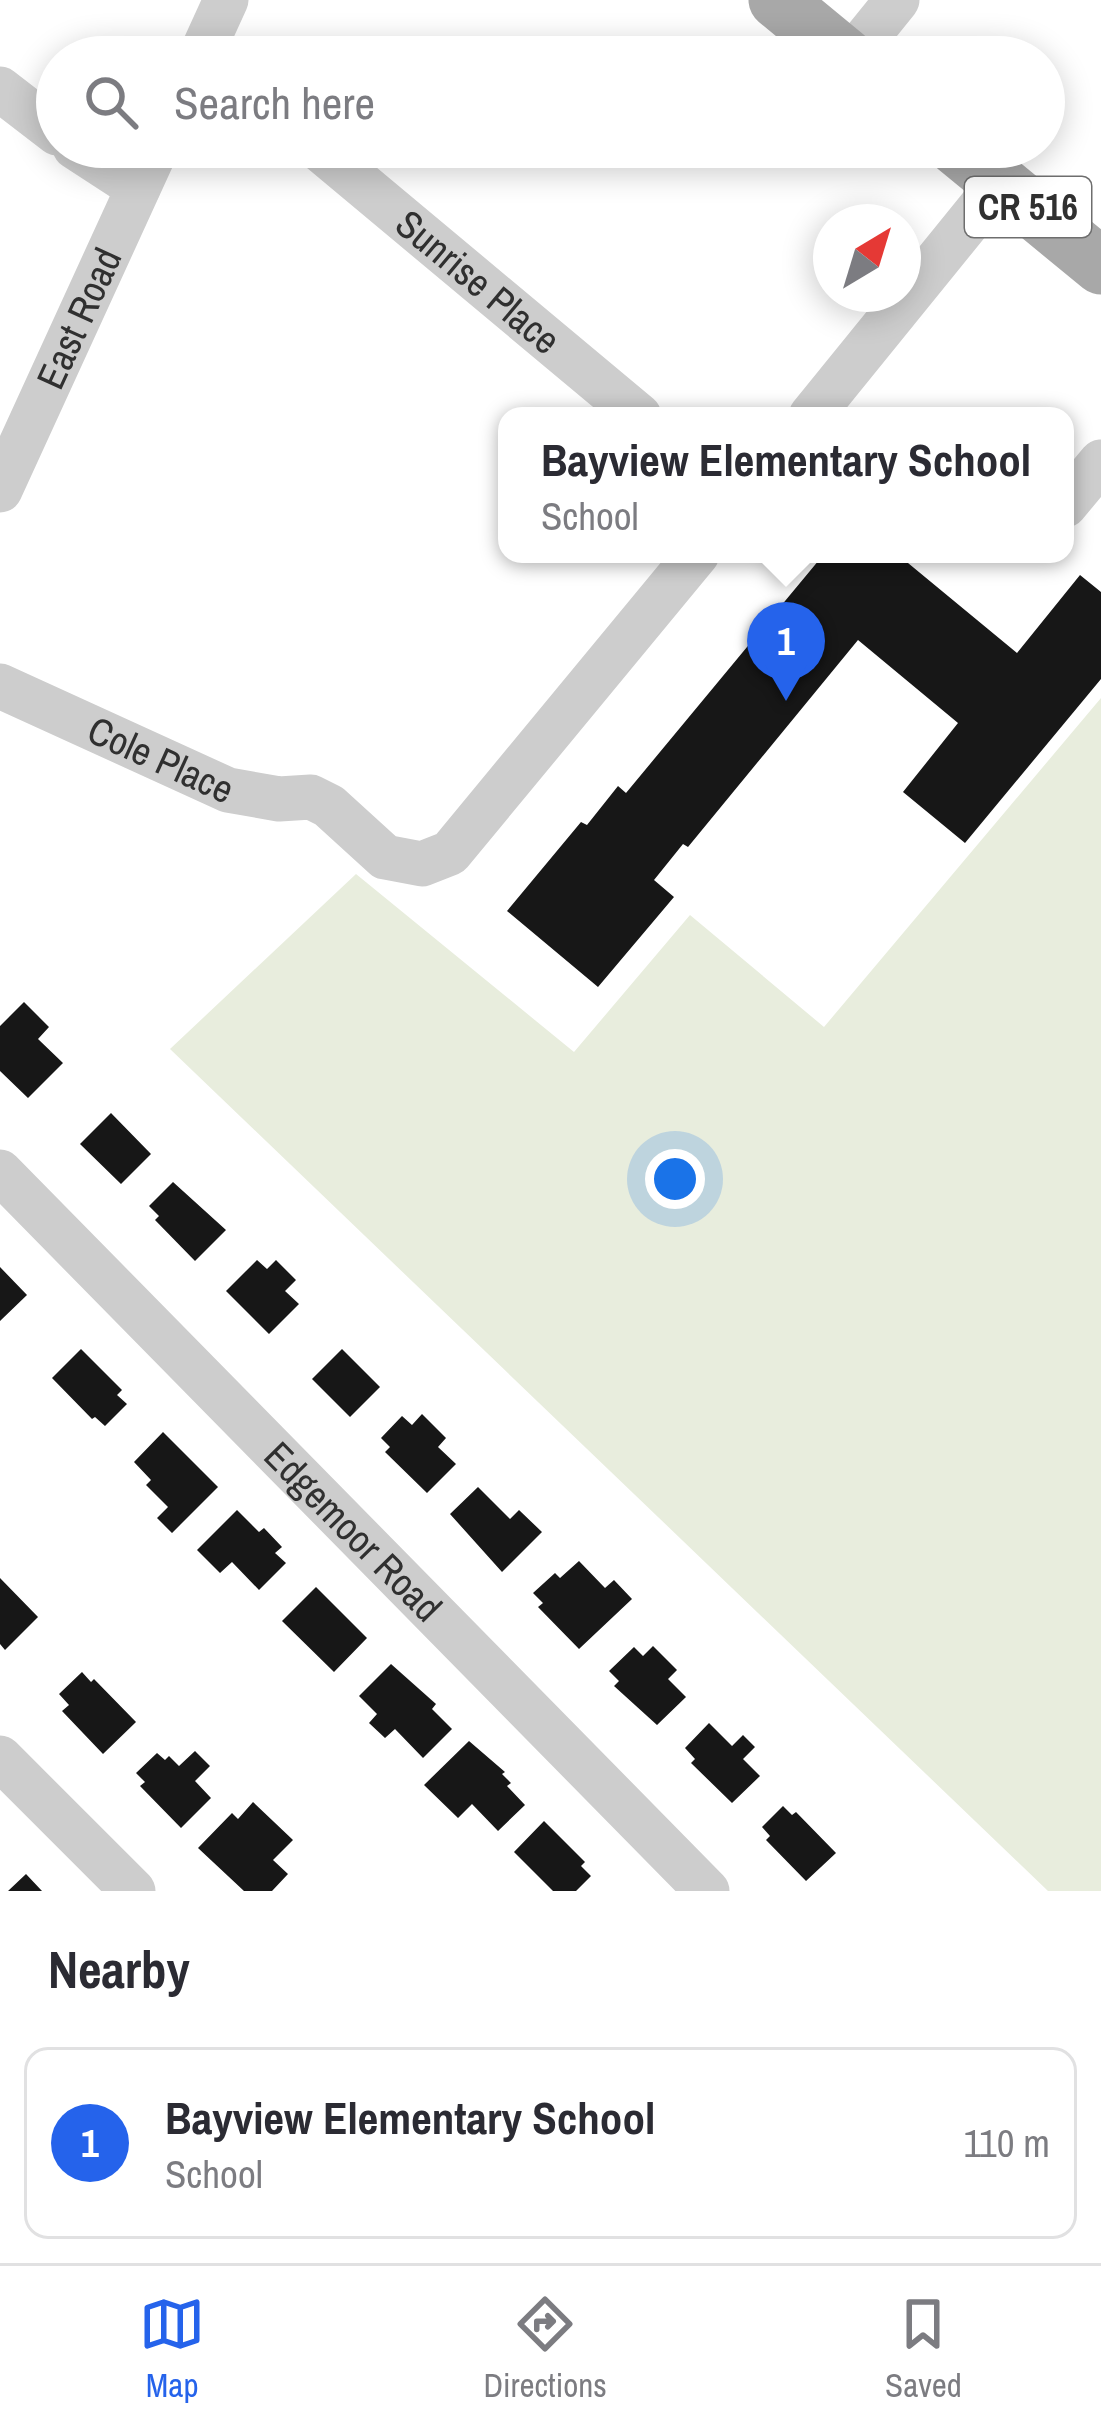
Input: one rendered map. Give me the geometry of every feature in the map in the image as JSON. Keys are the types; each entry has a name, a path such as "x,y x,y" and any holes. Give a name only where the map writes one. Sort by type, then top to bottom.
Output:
{"main road":[{"path":"777,0 822,36"},
{"name":"CR 516","path":"982,168 1100,265"}],"street":[{"path":"210,36 226,0"},
{"path":"867,36 898,0"},
{"path":"0,88 36,116"},
{"path":"107,168 138,188"},
{"name":"East Road","path":"0,490 147,168"},
{"name":"Sunrise Place","path":"341,168 628,407"},
{"path":"836,407 1000,183"},
{"path":"1074,494 1101,462"},
{"name":"Cole Place","path":"0,686 228,790 279,799 311,796 386,857 422,865 450,854 690,563"},
{"name":"Edgemoor Road","path":"0,1172 707,1891"},
{"path":"0,1758 133,1891"}],"green space":[{"path":"1101,698 1101,1891 1048,1891 170,1049 356,874 574,1052 690,915 824,1027"}],"building":[{"path":"817,563 908,563 1017,653 1080,575 1101,592 1101,679 965,843 903,792 958,723 858,640 688,847 683,844 654,880 674,897 598,987 507,911 581,822 587,825 618,786 626,793"},
{"path":"24,1002 49,1027 38,1039 63,1063 28,1098 0,1071 0,1026"},
{"path":"111,1113 151,1154 121,1184 80,1144"},
{"path":"173,1182 226,1230 195,1261 155,1220 159,1216 149,1206"},
{"path":"257,1260 267,1269 276,1260 296,1280 285,1291 299,1304 269,1334 226,1291"},
{"path":"0,1267 27,1295 0,1321"},
{"path":"81,1349 122,1390 117,1395 127,1404 105,1426 52,1378"},
{"path":"342,1349 380,1387 350,1417 312,1379"},
{"path":"422,1414 446,1438 438,1447 456,1464 427,1493 385,1452 390,1447 381,1438 402,1416 412,1425"},
{"path":"163,1432 218,1487 172,1533 157,1518 168,1507 146,1485 151,1480 134,1462"},
{"path":"478,1487 510,1519 519,1510 542,1532 502,1572 450,1514"},
{"path":"237,1510 282,1547 275,1553 286,1563 259,1590 232,1562 220,1573 197,1550"},
{"path":"579,1561 605,1588 614,1580 632,1599 579,1649 538,1607 543,1603 533,1593 555,1573 560,1578"},
{"path":"0,1578 38,1617 5,1650 0,1644"},
{"path":"316,1587 367,1638 334,1672 282,1621"},
{"path":"653,1646 677,1670 668,1679 686,1697 657,1725 614,1686 619,1681 609,1671 634,1647 643,1656"},
{"path":"391,1664 436,1704 432,1709 452,1729 423,1758 395,1729 385,1738 369,1723 377,1714 359,1696"},
{"path":"82,1672 136,1722 103,1754 62,1711 69,1705 59,1694"},
{"path":"709,1723 732,1746 743,1735 755,1747 743,1759 760,1776 732,1803 691,1763 695,1759 685,1748"},
{"path":"469,1741 505,1772 511,1783 507,1786 525,1805 498,1831 472,1804 458,1818 424,1785"},
{"path":"195,1751 210,1766 195,1781 211,1798 181,1828 140,1786 145,1782 136,1773 157,1753 179,1766"},
{"path":"253,1802 293,1840 273,1860 288,1874 272,1891 244,1891 198,1848 232,1813 238,1819"},
{"path":"783,1806 792,1815 796,1812 836,1853 806,1881 766,1840 770,1836 762,1827"},
{"path":"544,1821 585,1862 581,1866 591,1876 576,1891 553,1891 514,1852"},
{"path":"26,1874 42,1891 8,1891"}],"place":[{"name":"Bayview Elementary School","path":"786,701"}]}
